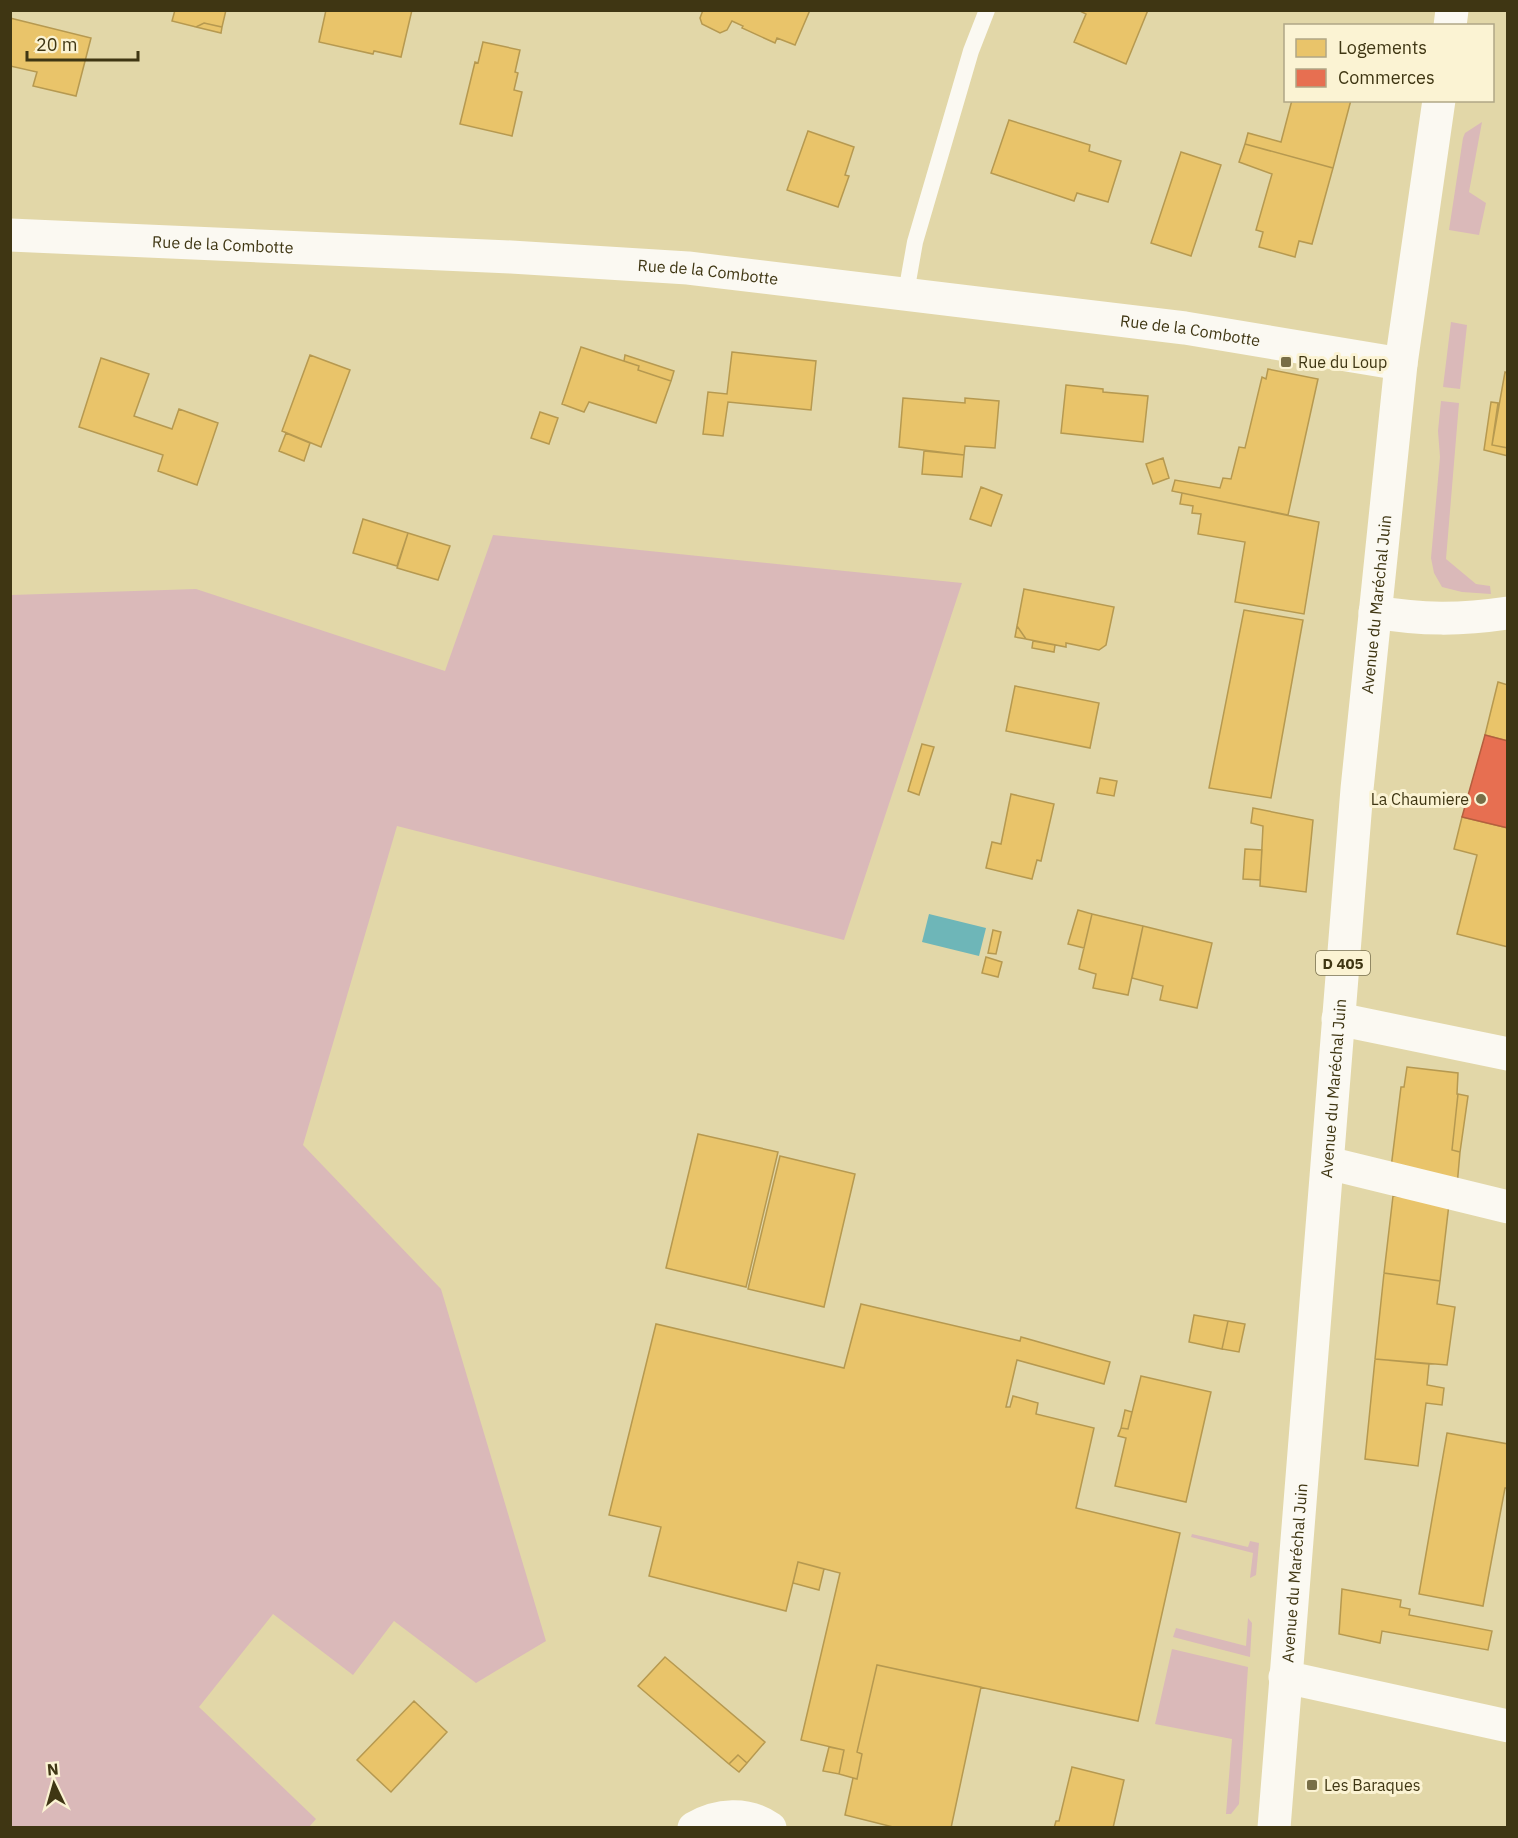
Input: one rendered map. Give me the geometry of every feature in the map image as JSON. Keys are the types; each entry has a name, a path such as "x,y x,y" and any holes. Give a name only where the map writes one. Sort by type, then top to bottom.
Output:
{"street":[{"name":"Avenue du Maréchal Juin","path":"1274,1827 1357,789 1401,364 1439,102"},
{"name":"Rue de la Combotte","path":"10,235 688,267 1185,328 1401,364"},
{"path":"1375,612 1438,619 1508,613"},
{"path":"1338,1019 1508,1054"},
{"path":"1328,1163 1508,1207"},
{"path":"1285,1677 1508,1726"},
{"path":"694,1827 723,1816 744,1817 770,1827"}],"lane":[{"path":"906,293 915,242 971,51 987,10"}],"shaded area":[{"path":"1482,122 1469,192 1486,203 1479,235 1449,230 1463,138 1465,133"},
{"path":"1451,322 1467,325 1460,389 1443,387"},
{"path":"1441,401 1459,403 1446,559 1476,584 1490,586 1491,594 1462,592 1442,587 1434,573 1431,558 1440,457 1438,431"},
{"path":"493,535 962,583 844,940 397,826 303,1145 441,1289 546,1641 476,1683 394,1621 353,1675 273,1614 199,1707 316,1819 309,1827 11,1827 11,595 196,589 445,671"},
{"path":"1192,1534 1248,1547 1250,1541 1259,1543 1256,1575 1250,1578 1253,1553 1191,1537"},
{"path":"1248,1618 1252,1623 1250,1657 1173,1637 1176,1628 1246,1646"},
{"path":"1172,1649 1248,1667 1239,1804 1231,1814 1226,1814 1232,1739 1155,1724"}],"water":[{"path":"929,914 986,928 979,956 922,942"}],"building: Logements":[{"path":"175,10 226,10 222,27 204,23 196,27 172,21"},
{"path":"326,10 412,10 401,57 374,51 373,54 319,42"},
{"path":"703,10 810,10 795,45 777,38 775,43 732,21 727,30 720,33 702,24 700,18"},
{"path":"1078,10 1148,10 1126,64 1074,42 1086,14"},
{"path":"10,18 91,38 76,96 33,86 37,72 10,66"},
{"path":"204,23 222,27 221,33 196,27"},
{"path":"483,42 520,50 514,90 522,92 512,136 460,124 475,62 478,63"},
{"path":"1291,102 1350,102 1333,168 1245,144 1248,133 1281,142"},
{"path":"1009,120 1090,145 1089,151 1121,161 1108,202 1077,193 1074,201 991,173"},
{"path":"808,131 854,147 845,175 849,176 838,207 787,190"},
{"path":"1245,144 1333,168 1312,244 1299,241 1295,257 1259,247 1263,232 1256,230 1272,174 1239,162"},
{"path":"1181,152 1221,165 1191,256 1151,243"},
{"path":"581,347 639,366 638,370 671,381 656,423 589,402 584,412 562,404"},
{"path":"732,352 816,361 811,410 728,402 723,436 703,434 708,392 727,394"},
{"path":"310,355 350,370 321,447 282,431"},
{"path":"625,355 674,371 671,381 638,370 639,366 624,361"},
{"path":"101,358 149,374 134,416 172,429 179,409 218,423 197,485 158,471 163,455 79,427"},
{"path":"1268,369 1318,379 1288,515 1172,491 1175,480 1220,488 1223,478 1231,479 1239,447 1245,448 1262,377 1266,379"},
{"path":"1505,372 1508,373 1508,448 1492,445"},
{"path":"1066,385 1103,389 1103,392 1148,396 1143,442 1061,433"},
{"path":"903,398 965,403 965,398 999,401 995,448 965,446 964,455 899,447"},
{"path":"1491,402 1498,403 1492,445 1508,448 1508,456 1484,450"},
{"path":"540,412 558,418 549,444 531,438"},
{"path":"286,433 310,443 304,461 279,451"},
{"path":"924,451 964,455 962,477 922,474"},
{"path":"1163,458 1169,478 1153,484 1146,464"},
{"path":"981,487 1002,495 991,526 970,519"},
{"path":"1182,493 1319,522 1304,614 1235,602 1245,542 1198,534 1201,514 1192,513 1193,506 1180,504"},
{"path":"363,519 408,533 397,566 353,553"},
{"path":"408,533 450,546 438,580 397,568"},
{"path":"1024,589 1114,607 1106,645 1099,650 1066,643 1066,647 1026,639 1017,626"},
{"path":"1244,610 1303,620 1271,798 1209,788"},
{"path":"1017,626 1026,639 1015,637"},
{"path":"1033,641 1055,645 1054,652 1032,648"},
{"path":"1498,682 1508,685 1508,741 1485,735"},
{"path":"1015,686 1099,703 1090,748 1006,731"},
{"path":"922,744 934,747 919,795 908,791"},
{"path":"1100,778 1117,781 1114,796 1097,793"},
{"path":"1011,794 1054,804 1041,861 1037,860 1032,879 986,868 992,842 1001,844"},
{"path":"1253,808 1313,820 1306,892 1260,886 1263,826 1251,823"},
{"path":"1462,817 1508,828 1508,947 1457,934 1477,855 1454,849"},
{"path":"1245,849 1262,850 1260,880 1243,879"},
{"path":"1078,910 1092,914 1084,948 1068,944"},
{"path":"1092,914 1143,926 1128,995 1093,988 1096,974 1079,969"},
{"path":"1143,926 1212,943 1197,1008 1160,1000 1163,986 1132,978"},
{"path":"993,930 1001,932 996,954 988,953"},
{"path":"986,957 1002,962 998,977 982,973"},
{"path":"1407,1067 1458,1073 1452,1150 1460,1152 1457,1186 1391,1168 1401,1087 1404,1087"},
{"path":"1458,1094 1468,1096 1460,1152 1452,1150"},
{"path":"698,1134 778,1152 746,1287 666,1268"},
{"path":"780,1156 855,1174 824,1307 748,1289"},
{"path":"1393,1196 1430,1199 1449,1204 1440,1281 1384,1273"},
{"path":"1384,1273 1440,1281 1437,1304 1455,1307 1447,1365 1375,1359"},
{"path":"861,1304 1020,1341 1021,1337 1110,1362 1104,1384 1017,1360 1006,1407 1010,1407 1013,1396 1038,1403 1036,1414 1094,1428 1076,1508 1180,1533 1138,1721 877,1665 857,1752 862,1754 857,1779 839,1774 844,1750 801,1740 840,1573 798,1562 786,1611 649,1576 661,1527 609,1515 656,1324 844,1368"},
{"path":"1194,1315 1228,1321 1222,1349 1189,1342"},
{"path":"1228,1321 1245,1324 1239,1352 1222,1349"},
{"path":"1375,1359 1429,1364 1427,1385 1444,1388 1442,1405 1426,1403 1418,1466 1365,1459"},
{"path":"1141,1376 1211,1392 1186,1502 1115,1486 1126,1438 1118,1436 1121,1428 1128,1429"},
{"path":"1125,1410 1132,1412 1128,1429 1121,1428"},
{"path":"1447,1433 1508,1444 1508,1488 1505,1488 1483,1606 1419,1594"},
{"path":"798,1562 824,1569 819,1590 793,1583"},
{"path":"1342,1589 1401,1600 1400,1607 1410,1609 1409,1615 1492,1631 1488,1650 1382,1631 1380,1643 1339,1634"},
{"path":"665,1657 765,1742 747,1763 738,1755 729,1764 638,1686"},
{"path":"877,1665 981,1687 951,1828 897,1828 845,1815 853,1778 857,1779 862,1754 857,1752"},
{"path":"414,1701 447,1732 391,1792 357,1760"},
{"path":"829,1747 844,1750 839,1774 823,1771"},
{"path":"738,1755 747,1763 739,1772 729,1764"},
{"path":"1072,1767 1124,1780 1113,1828 1054,1828 1056,1821 1059,1821"}],"building: Commerces":[{"path":"1485,735 1508,741 1508,828 1462,817"}],"place":[{"name":"Rue du Loup","path":"1286,362"},
{"name":"La Chaumiere","path":"1481,799"},
{"name":"Les Baraques","path":"1312,1785"}]}
